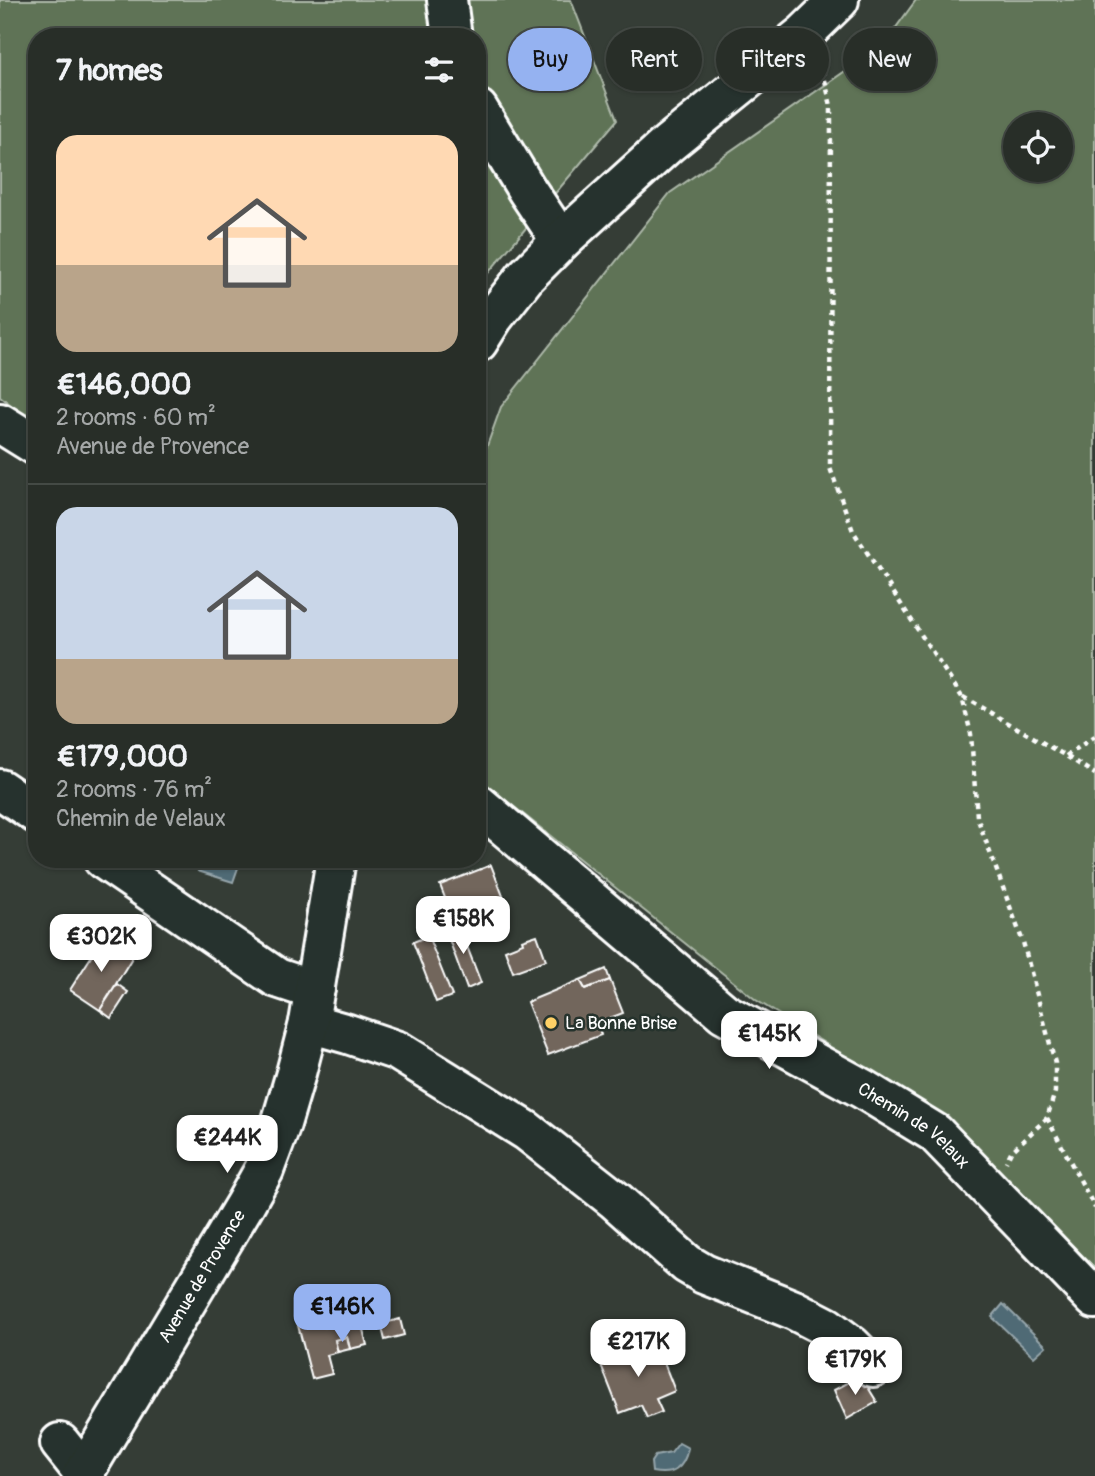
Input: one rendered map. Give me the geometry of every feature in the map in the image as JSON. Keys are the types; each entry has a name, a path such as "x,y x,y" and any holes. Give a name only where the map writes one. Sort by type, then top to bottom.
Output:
{"street":[{"path":"447,0 451,28"},
{"path":"810,28 839,0"},
{"path":"486,330 526,276 561,241 668,144 733,91"},
{"path":"486,122 561,241"},
{"path":"0,423 28,440"},
{"path":"0,789 28,808"},
{"name":"Chemin de Velaux","path":"486,811 724,1013 863,1088 935,1133 1095,1299"},
{"path":"116,868 277,978 304,987 312,1006 348,1034 398,1051 527,1131 615,1200 687,1264 704,1274 794,1310 827,1327 873,1367"},
{"name":"Avenue de Provence","path":"83,1475 264,1170 281,1124 312,1006 335,868"},
{"path":"60,1443 83,1475"}],"path":[{"path":"828,91 831,106 830,468 853,531 962,696 971,734 977,817 1023,942 1055,1063 1055,1092 1047,1118 1011,1152 991,1191"},
{"path":"962,696 1095,774"},
{"path":"1066,756 1095,736"},
{"path":"1047,1118 1095,1208"}],"green space":[{"path":"0,0 571,0 582,28 508,28 508,91 592,91 592,55 617,120 486,276 486,28 28,28 28,419 0,396"},
{"path":"916,0 1095,0 1095,1268 945,1119 756,1000 486,784 486,449 501,407 670,193 816,91 829,91 829,82 843,73 843,91 936,91 936,28 896,28"}],"water":[{"path":"199,868 238,868 233,882 198,871"},
{"path":"1003,1304 1046,1346 1034,1357 992,1317"},
{"path":"679,1443 688,1448 680,1466 672,1472 652,1472 651,1462 655,1456 671,1453"}],"building":[{"path":"491,865 506,904 455,924 440,885"},
{"path":"458,923 481,983 467,989 445,928"},
{"path":"537,935 546,960 513,972 505,950"},
{"path":"428,936 452,996 436,1002 413,942"},
{"path":"103,938 133,956 100,1010 70,990"},
{"path":"606,969 610,980 585,989 580,980"},
{"path":"580,980 585,989 610,980 623,1013 597,1023 601,1035 548,1055 527,1002"},
{"path":"117,984 128,992 111,1018 100,1010"},
{"path":"319,1304 325,1327 360,1318 367,1345 350,1349 347,1337 335,1340 338,1352 327,1355 332,1374 312,1379 294,1310"},
{"path":"400,1319 404,1335 385,1340 381,1324"},
{"path":"347,1337 350,1349 338,1352 335,1340"},
{"path":"655,1340 675,1391 656,1399 662,1412 647,1418 641,1405 620,1413 600,1362"},
{"path":"861,1376 877,1402 847,1419 834,1390"}],"place":[{"name":"La Bonne Brise","path":"551,1023"}]}
